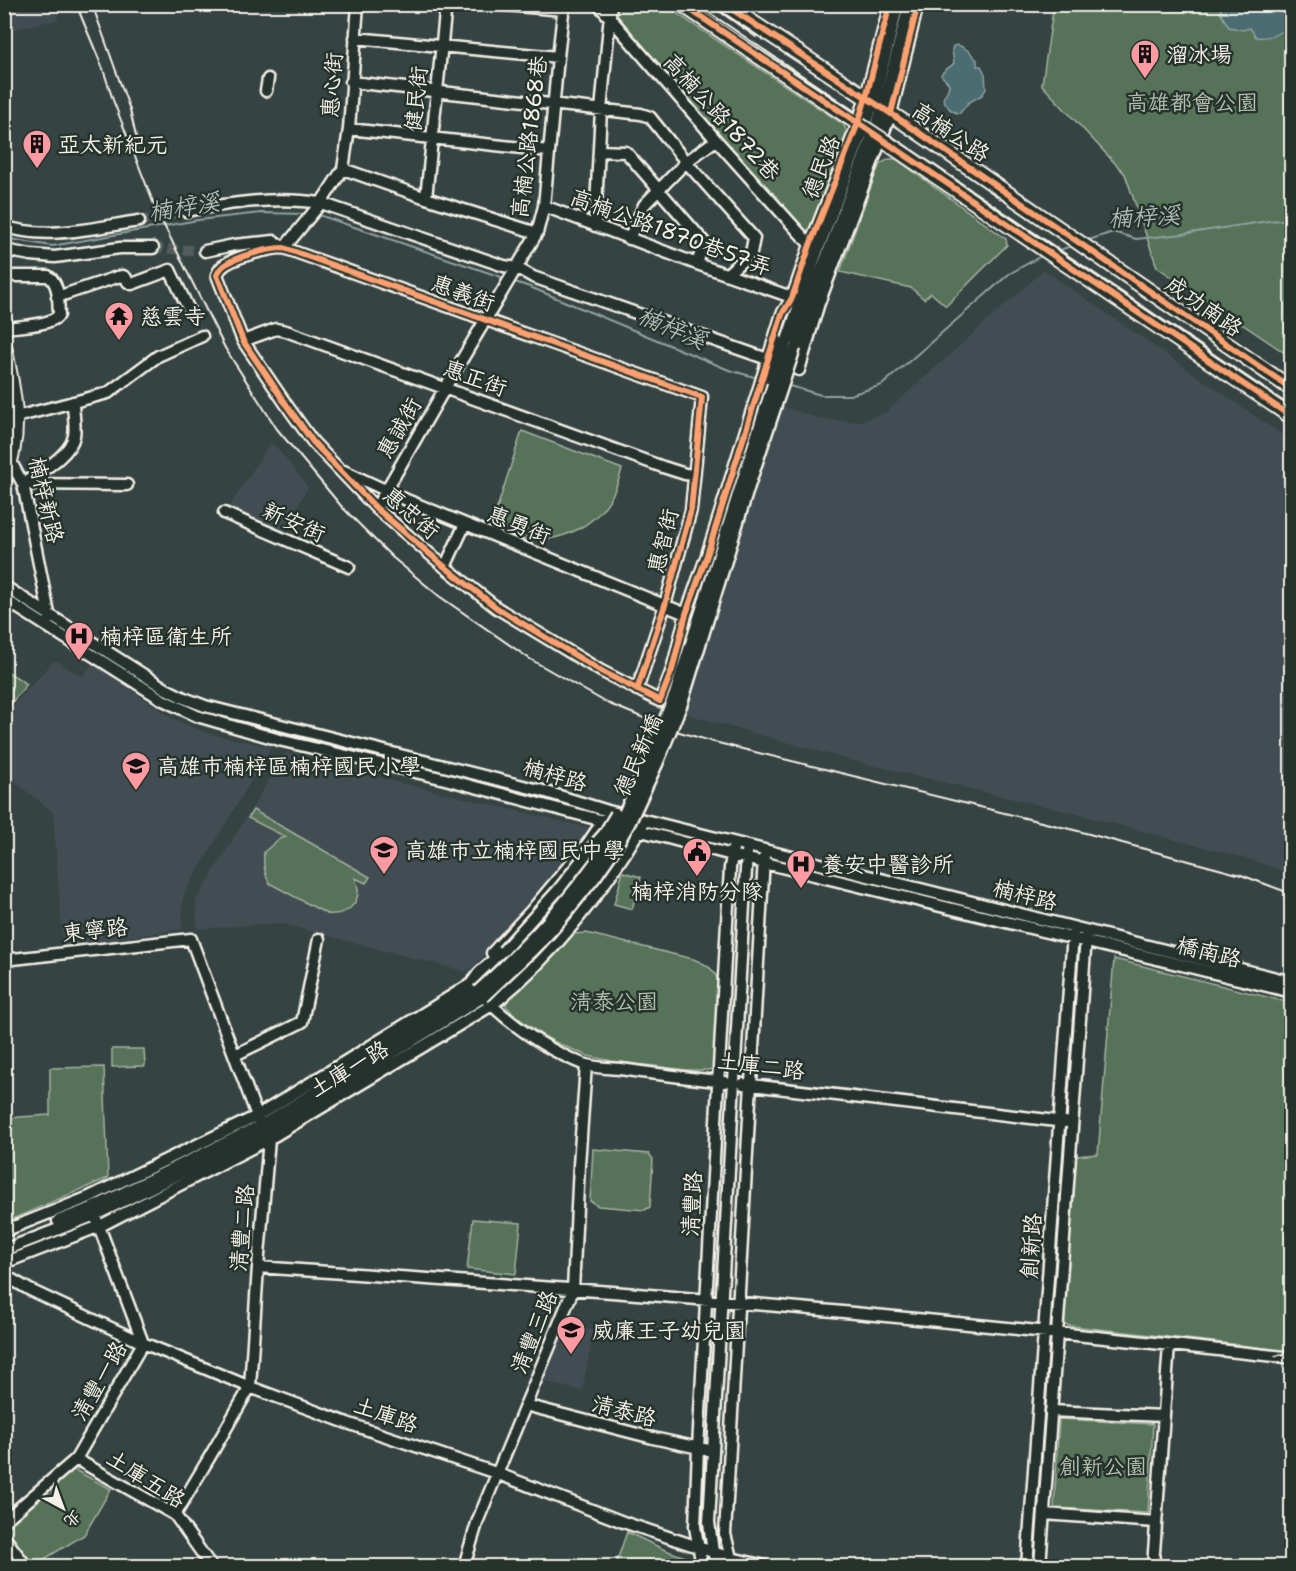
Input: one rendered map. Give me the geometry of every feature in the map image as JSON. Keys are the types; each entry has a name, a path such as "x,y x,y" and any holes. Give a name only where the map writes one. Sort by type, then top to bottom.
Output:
{"main road":[{"name":"高楠公路","path":"682,4 1072,268"},
{"name":"高楠公路","path":"724,4 879,105 1095,253"},
{"name":"成功南路","path":"1095,253 1292,388"},
{"name":"成功南路","path":"1072,268 1287,414"},
{"name":"楠梓新路","path":"4,346 16,417 8,460"},
{"path":"1287,414 1292,395"},
{"path":"4,480 8,460"}],"street":[{"name":"惠心街","path":"343,169 349,129 358,4"},
{"name":"健民街","path":"426,198 446,4"},
{"path":"491,4 564,8"},
{"name":"高楠公路1872巷","path":"598,4 716,140 823,252"},
{"path":"595,226 601,110 612,4"},
{"name":"德民路","path":"879,105 890,4"},
{"name":"德民路","path":"879,105 898,4"},
{"name":"德民路","path":"801,302 823,252 879,105 909,4"},
{"name":"德民路","path":"790,346 801,302 823,252 918,4"},
{"name":"高楠公路1868巷","path":"494,305 537,233 544,206 564,8"},
{"path":"355,38 558,57"},
{"path":"266,91 268,79"},
{"path":"351,82 641,114 650,117 686,162 754,238 751,253 726,274"},
{"path":"349,129 549,150"},
{"path":"629,239 644,204 686,162 716,140"},
{"path":"599,151 626,152 659,188 705,242 697,264"},
{"path":"284,248 321,203 343,169 537,233"},
{"path":"186,211 212,206 278,200 321,203 504,266 517,268 533,277 765,363 799,370 801,302"},
{"name":"高楠公路1870巷57弄","path":"544,206 801,302"},
{"path":"4,226 32,233 54,233 139,221"},
{"name":"惠義街","path":"205,251 274,241 284,248 702,397"},
{"path":"4,250 55,257 120,248 153,248"},
{"name":"惠忠街","path":"284,248 274,248 226,264 219,269 217,275 243,341 290,410 313,442 376,508 497,608 601,671 660,701 672,670 686,614"},
{"path":"57,297 117,277 126,278 132,284 170,270 189,310"},
{"path":"4,328 55,320 59,315 53,279 48,276 14,276"},
{"path":"492,1005 492,998 562,927 602,878 628,837 664,761 684,715 748,508 801,302"},
{"path":"686,614 707,555 782,314 801,302"},
{"name":"惠誠街","path":"376,508 494,305"},
{"name":"惠正街","path":"243,341 276,329 286,331 674,471 694,475"},
{"path":"16,417 108,393 158,356 202,336"},
{"path":"477,991 479,973 503,951 560,889 604,834 625,798 675,677 730,494 758,411 790,346"},
{"name":"德民新橋","path":"477,991 541,942 596,876 630,822 682,703 790,346"},
{"name":"惠智街","path":"637,690 665,605 691,510 702,397"},
{"path":"23,484 63,454 71,444 75,430 73,402"},
{"name":"楠梓新路","path":"8,460 23,484 52,628"},
{"name":"惠勇街","path":"339,469 465,524 686,614"},
{"path":"23,484 127,485"},
{"name":"新安街","path":"224,513 348,567"},
{"path":"445,567 465,524"},
{"name":"楠梓路","path":"4,586 166,689 205,706 543,791 608,811 734,842 1073,933"},
{"name":"楠梓路","path":"4,599 163,700 197,716 283,741 445,779 763,863 1119,944"},
{"name":"土庫一路","path":"477,991 473,970 531,911 588,843 608,811"},
{"name":"土庫一路","path":"4,1250 91,1207 263,1128 492,1005 535,968 580,916 645,820"},
{"name":"清豐路","path":"702,1566 695,1518 698,1448 734,842"},
{"name":"清豐路","path":"717,1566 709,1522 748,846"},
{"path":"732,1562 725,1534 764,850"},
{"name":"創新路","path":"1027,1566 1073,933"},
{"name":"創新路","path":"1040,1566 1086,936"},
{"name":"東寧路","path":"4,960 191,939"},
{"name":"清豐二路","path":"175,1515 250,1387 258,1267 263,1128 191,939"},
{"path":"235,1055 302,1022 319,939"},
{"name":"橋南路","path":"1119,944 1292,982"},
{"name":"橋南路","path":"1119,944 1292,992"},
{"name":"土庫一路","path":"4,1263 100,1226 263,1128 477,991"},
{"name":"土庫一路","path":"263,1128 477,991"},
{"name":"土庫二路","path":"477,991 518,1028 540,1043 586,1065 1072,1123"},
{"name":"清豐三路","path":"464,1566 496,1473 573,1290 586,1065"},
{"name":"土庫一路","path":"4,1231 91,1207"},
{"name":"土庫一路","path":"4,1242 91,1207"},
{"name":"清豐一路","path":"4,1521 76,1460 143,1344 91,1207"},
{"path":"258,1267 737,1303 1057,1332 1292,1358"},
{"name":"土庫路","path":"4,1275 30,1290 143,1344 250,1387 347,1423 496,1473 591,1511 714,1552 732,1562 765,1566"},
{"path":"1153,1566 1169,1345"},
{"name":"清泰路","path":"525,1405 713,1451"},
{"path":"1051,1411 1164,1416"},
{"name":"土庫五路","path":"76,1460 175,1515 211,1566"},
{"path":"1044,1514 1156,1522"},
{"path":"4,1537 26,1566"}],"shaded area":[{"path":"4,5 51,5 59,19 5,31"},
{"path":"1044,270 1291,441 1291,874 1252,860 1081,815 850,760 706,720 651,700 678,628 748,395 820,419 858,422 885,413"},
{"path":"274,444 308,487 283,535 228,509 269,445"},
{"name":"高雄市楠梓區楠梓國民小學","path":"55,660 82,677 93,663 173,719 206,733 271,747 183,896 182,929 63,947 53,812 4,773 5,716"},
{"name":"高雄市立楠梓國民中學","path":"285,753 589,828 576,850 530,910 467,972 279,923 197,929 196,901"},
{"name":"威廉王子幼兒園","path":"566,1329 594,1330 582,1391 542,1381"}],"green space":[{"path":"617,5 664,5 844,125 848,136 808,238 616,14"},
{"name":"高雄都會公園","path":"1047,5 1291,5 1291,357 1157,267 1125,174 1042,85 1053,10"},
{"path":"889,159 896,159 1006,239 1007,245 946,306 931,293 924,299 911,288 840,272 876,173 880,164"},
{"path":"522,431 622,469 616,488 603,509 586,524 566,535 543,540 526,540 491,527"},
{"path":"5,670 27,684 5,711"},
{"path":"253,810 370,877 366,883 355,878 358,893 353,905 343,912 327,914 269,883 264,868 264,852 279,839 286,837 248,818"},
{"path":"623,872 641,877 632,909 614,904"},
{"name":"清泰公園","path":"586,933 693,959 713,971 720,990 721,1002 716,1065 712,1069 687,1070 588,1056 542,1035 506,1006 507,999 538,971 573,934"},
{"path":"1114,959 1291,1003 1291,1351 1064,1325 1076,1156 1098,1154"},
{"path":"112,1049 144,1049 145,1066 112,1067"},
{"path":"104,1067 108,1178 5,1222 5,1118 50,1115 50,1068"},
{"path":"593,1149 649,1154 653,1159 650,1207 645,1210 598,1206 590,1201"},
{"path":"473,1219 521,1223 516,1274 467,1269"},
{"name":"創新公園","path":"1059,1419 1153,1424 1148,1513 1054,1508"},
{"path":"71,1468 111,1489 84,1535 33,1566 5,1526"},
{"path":"627,1532 665,1550 694,1560 697,1566 615,1566"}],"water":[{"path":"1220,5 1279,5 1291,12 1291,26 1274,35 1256,37 1250,28 1243,30 1229,27 1222,16"},
{"path":"957,45 968,51 977,60 977,66 981,66 985,74 986,89 982,95 968,103 960,113 948,107 943,99 949,84 941,75 954,63 952,50 953,46"}],"waterway":[{"name":"楠梓溪","path":"4,238 52,246 198,220 261,213 307,214"},
{"name":"楠梓溪","path":"316,214 507,279"},
{"name":"楠梓溪","path":"1086,241 1113,232 1136,239 1292,219"},
{"name":"楠梓溪","path":"1057,251 1074,245"},
{"name":"楠梓溪","path":"786,385 821,395 850,395 882,385 1009,274 1043,255"},
{"name":"楠梓溪","path":"512,281 729,370 758,378"}],"tunnel":[{"path":"139,221 186,211"},
{"path":"153,248 205,251"}],"railway":[{"path":"76,4 155,207 225,348 277,429 342,507 392,557 439,596 530,659 607,703 676,731 1078,831 1241,875 1292,894"},
{"path":"92,4 130,110 137,141"},
{"path":"690,4 909,148 1292,408"},
{"path":"709,4 756,37"},
{"path":"1275,1356 1292,1355"}],"cycle path":[{"path":"682,4 1292,417"},
{"path":"724,4 902,121 1292,389"},
{"path":"637,690 665,605 691,510 702,397 284,248 238,258 223,266 217,275 243,341 290,410 313,442 376,508 497,608 601,671 660,701 672,670 686,614 707,555 782,314 792,298 810,245 858,123 890,4"},
{"path":"891,113 918,4"}],"place":[{"name":"溜冰場","path":"1145,80"},
{"name":"亞太新紀元","path":"37,170"},
{"name":"慈雲寺","path":"119,342"},
{"name":"楠梓區衛生所","path":"79,662"},
{"name":"高雄市楠梓區楠梓國民小學","path":"136,792"},
{"name":"高雄市立楠梓國民中學","path":"384,876"},
{"name":"楠梓消防分隊","path":"697,878"},
{"name":"養安中醫診所","path":"801,890"},
{"name":"威廉王子幼兒園","path":"571,1356"}]}
